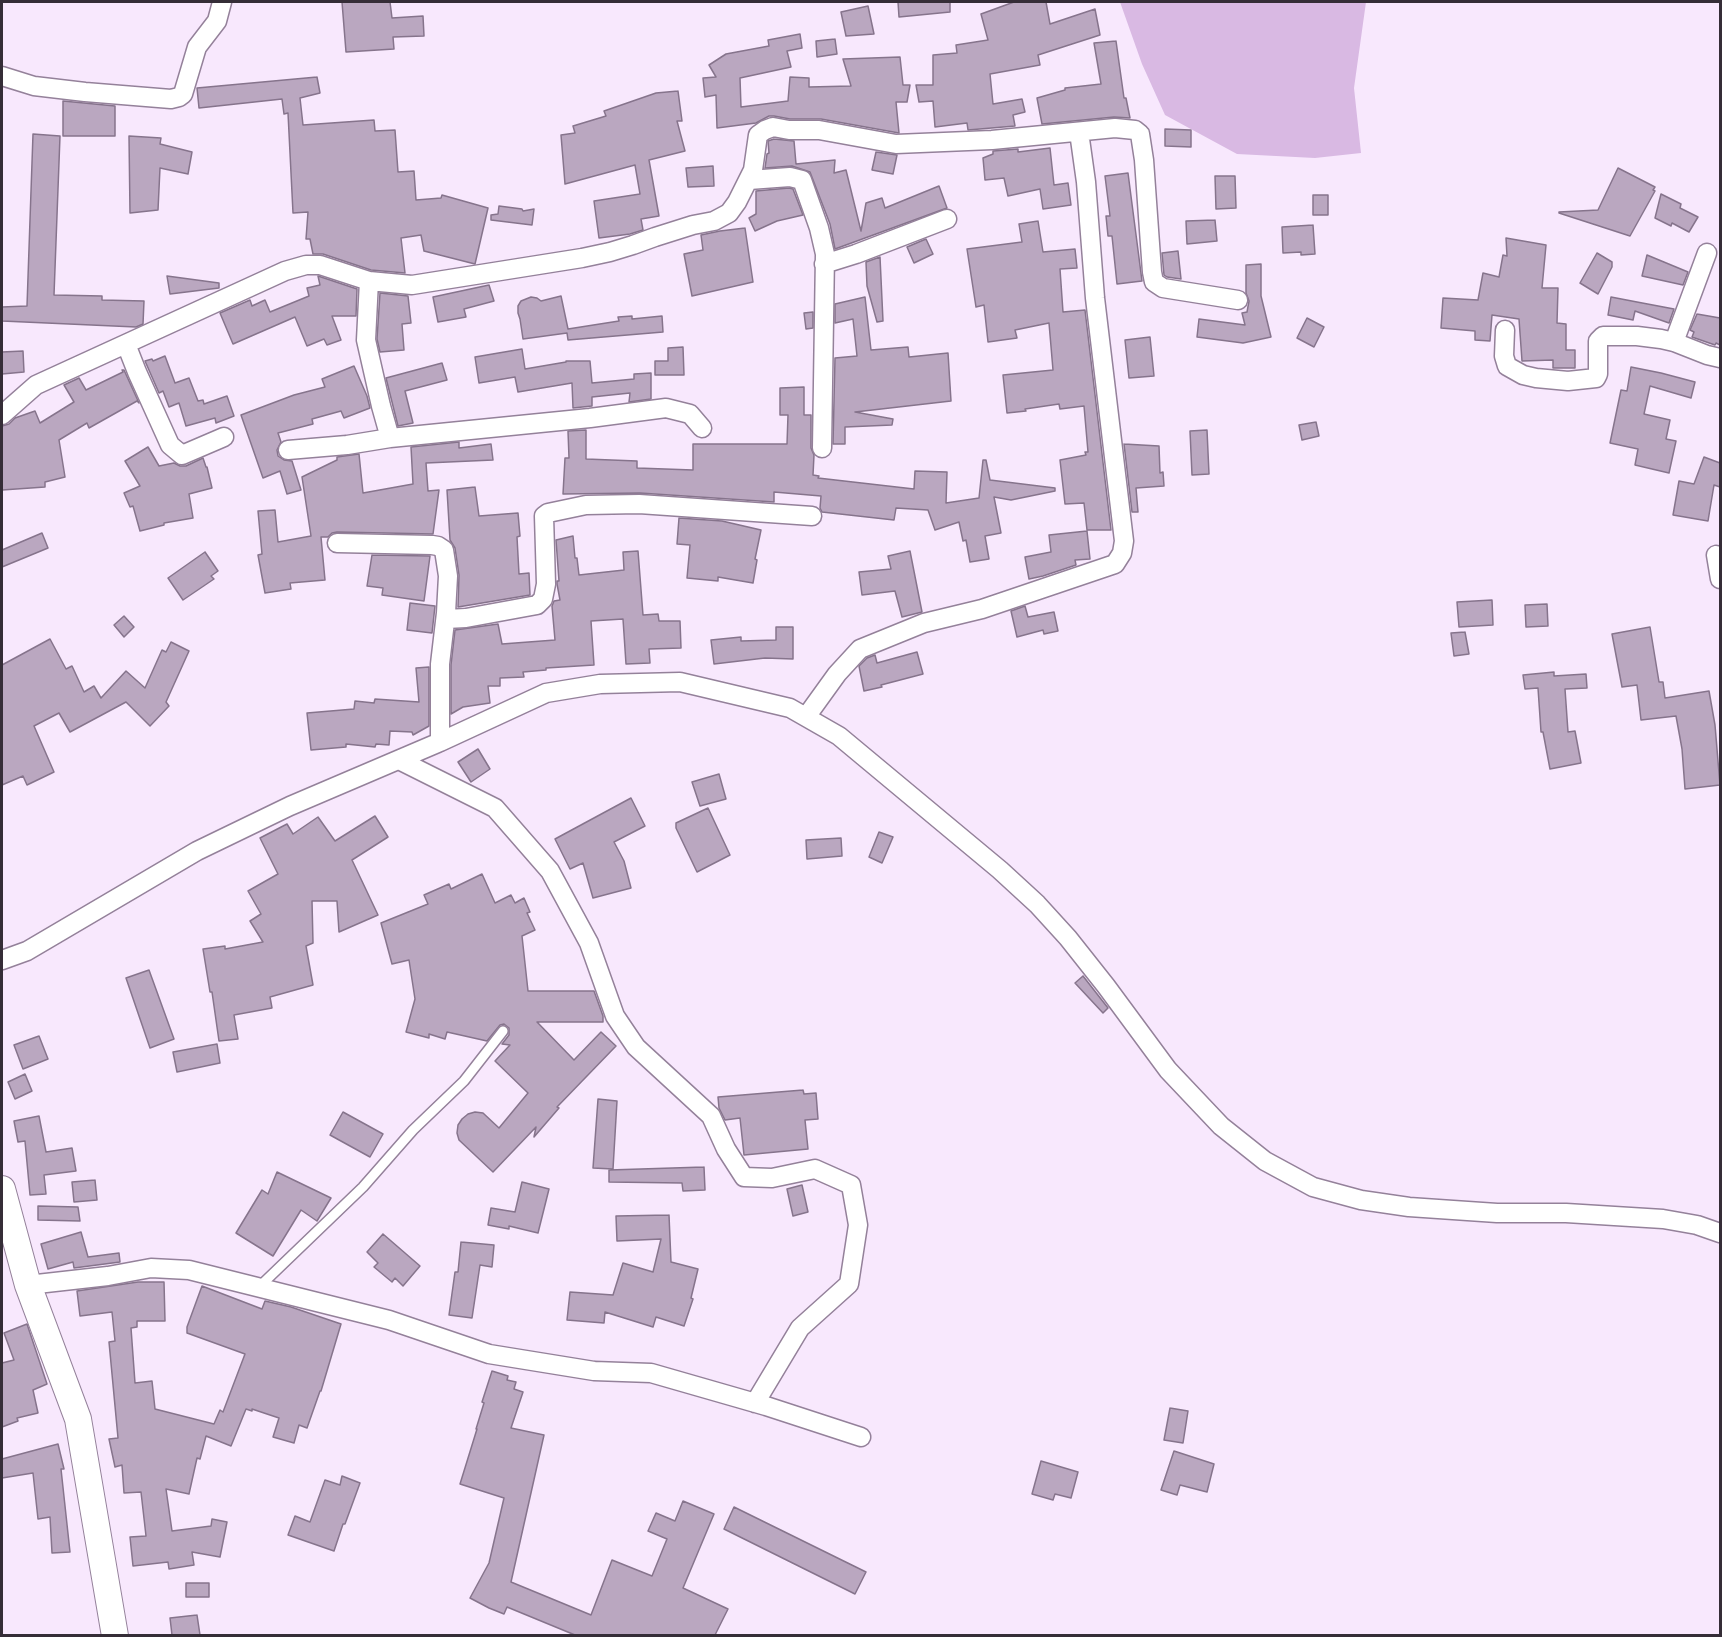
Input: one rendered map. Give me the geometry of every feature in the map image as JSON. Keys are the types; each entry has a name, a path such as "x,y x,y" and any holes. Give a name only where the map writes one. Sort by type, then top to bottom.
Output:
{"street":[{"path":"2,76 34,86 171,99 183,94 197,48 217,21 222,2"},
{"path":"2,415 36,384 285,271 306,265 320,265 369,281 412,285 582,258 714,221 729,213 749,180 753,170 758,135 773,128 819,130 896,144 993,140 1115,128 1135,130 1140,134 1144,160 1152,272 1155,282 1163,288 1238,300"},
{"path":"806,717 837,674 860,649 924,623 982,609 1115,564 1122,553 1124,541 1095,298 1086,182 1079,132"},
{"path":"749,180 790,177 802,180 819,228 825,254 822,448"},
{"path":"824,264 947,219"},
{"path":"1674,342 1707,253"},
{"path":"369,281 366,340 390,438"},
{"path":"1505,330 1504,356 1507,366 1529,377 1568,381 1597,377 1598,345 1600,337 1603,336 1637,336 1674,342 1720,358"},
{"path":"126,344 170,445 182,455 224,437"},
{"path":"288,450 666,408 690,414 702,428"},
{"path":"446,619 466,618 537,606 543,599 546,584 544,516 548,513 586,506 639,504 812,516"},
{"path":"337,543 438,546 444,550 448,576 446,619 440,664 440,742"},
{"path":"1716,555 1720,579"},
{"path":"2,960 27,951 197,851 290,806 440,742 546,693 600,684 680,682 790,708 839,736 1000,870 1037,904 1068,938 1106,986 1168,1070 1221,1126 1265,1161 1313,1187 1361,1200 1409,1207 1497,1213 1566,1213 1663,1219 1697,1225 1720,1233"},
{"path":"399,760 495,808 550,871 589,943 615,1016 636,1047 711,1116 726,1149 744,1177 772,1178 815,1169 851,1185 858,1225 849,1284 800,1328 755,1403"},
{"path":"2,1190 28,1284 78,1419 115,1635"},
{"path":"28,1284 108,1276 151,1268 189,1270 389,1320 489,1354 594,1371 651,1373 861,1437"}],"lane":[{"path":"259,1287 363,1187 413,1130 464,1081 502,1031"}],"shaded area":[{"path":"1120,2 1366,2 1354,88 1361,153 1315,158 1237,154 1165,115 1142,64"}],"building":[{"path":"342,2 390,2 392,18 423,16 424,36 393,37 394,49 346,52"},
{"path":"898,2 950,2 950,12 899,17"},
{"path":"1014,2 1046,2 1050,24 1095,9 1100,35 1038,55 1040,65 990,74 993,104 1022,99 1025,112 1013,115 1015,126 968,130 967,123 935,127 933,101 919,102 916,85 933,85 933,55 957,53 956,45 988,40 981,14"},
{"path":"868,6 874,34 846,36 841,12"},
{"path":"800,34 802,48 787,51 791,67 740,78 741,107 788,101 790,77 809,78 809,87 851,86 843,59 900,57 903,85 910,85 907,102 896,102 899,133 821,119 790,119 774,116 769,116 756,123 717,128 716,95 705,97 703,78 716,77 709,65 726,54 769,46 768,40"},
{"path":"835,39 837,54 817,57 816,41"},
{"path":"1116,41 1124,98 1126,98 1130,118 1114,117 1042,124 1037,98 1065,90 1065,88 1101,84 1094,43"},
{"path":"317,77 320,93 300,98 303,125 374,120 375,131 395,130 398,172 414,171 416,200 441,198 442,195 488,208 475,264 424,251 421,235 401,238 405,273 371,270 323,254 313,254 310,239 306,239 308,212 293,213 288,113 284,114 282,99 199,108 197,88"},
{"path":"678,91 682,121 677,121 685,151 649,160 659,216 641,219 643,230 599,238 594,201 640,194 635,165 565,184 561,135 575,133 573,126 606,116 604,111 656,93"},
{"path":"63,101 115,106 115,136 63,136"},
{"path":"1165,129 1191,130 1191,147 1165,146"},
{"path":"33,134 60,136 54,295 102,296 102,300 144,301 143,324 136,327 2,321 2,307 27,306"},
{"path":"129,136 161,138 160,144 192,152 188,174 160,168 158,210 130,213"},
{"path":"774,139 794,141 796,164 835,160 834,173 846,170 861,231 866,203 882,198 885,208 939,186 947,208 835,249 830,224 810,172 792,166 765,168 769,153 768,141"},
{"path":"1050,148 1054,185 1068,183 1071,205 1043,209 1040,189 1008,196 1004,178 985,180 983,158 993,154 993,151 1018,149 1018,152"},
{"path":"876,152 897,155 893,174 872,170"},
{"path":"713,166 714,186 688,187 686,168"},
{"path":"1618,168 1655,187 1653,190 1655,191 1630,236 1559,213 1598,210"},
{"path":"1128,173 1142,281 1117,284 1112,236 1108,236 1106,216 1110,216 1105,176"},
{"path":"1215,176 1235,176 1236,208 1216,209"},
{"path":"793,189 803,215 777,221 755,231 749,218 756,214 756,191"},
{"path":"1661,194 1681,204 1680,208 1698,217 1689,232 1672,223 1671,226 1655,218"},
{"path":"1313,195 1328,195 1328,215 1313,215"},
{"path":"499,206 523,211 534,209 532,225 491,220 491,215 498,214"},
{"path":"1215,220 1217,241 1187,244 1186,221"},
{"path":"1038,221 1043,252 1075,249 1077,268 1060,269 1063,312 1085,310 1111,530 1087,530 1084,503 1065,504 1060,460 1086,455 1085,452 1088,452 1084,406 1060,409 1059,404 1007,413 1003,375 1053,370 1049,323 1015,330 1017,338 988,342 984,305 976,307 967,249 1022,242 1019,224"},
{"path":"1313,225 1315,254 1283,253 1282,227"},
{"path":"745,228 753,282 692,296 684,254 703,250 701,235"},
{"path":"1506,238 1546,245 1542,288 1558,288 1557,323 1566,324 1566,350 1575,350 1575,368 1553,368 1553,360 1522,361 1519,319 1492,315 1490,341 1475,340 1475,331 1441,328 1443,298 1478,300 1483,273 1499,277 1503,255 1507,256"},
{"path":"926,239 933,254 914,263 907,247"},
{"path":"1178,251 1181,279 1167,277 1164,275 1162,253"},
{"path":"1597,253 1612,262 1612,267 1598,294 1580,283"},
{"path":"1647,255 1688,272 1683,285 1642,276"},
{"path":"880,257 883,321 877,322 867,286 866,262"},
{"path":"1261,264 1261,296 1271,337 1243,343 1197,337 1199,319 1245,325 1242,313 1247,312 1249,301 1246,293 1246,265"},
{"path":"167,276 219,283 219,288 170,294"},
{"path":"318,276 357,289 356,316 332,316 341,340 327,345 324,339 307,346 295,317 233,344 220,313 250,300 252,306 265,300 270,312 309,296 307,288 320,285"},
{"path":"489,285 494,301 464,309 466,317 438,322 433,297"},
{"path":"380,293 408,296 411,323 402,324 404,350 380,352 377,339"},
{"path":"561,296 568,329 619,321 618,317 632,316 632,319 662,316 663,332 568,340 567,333 523,339 518,313 521,301 531,297 541,301"},
{"path":"865,297 871,350 908,347 909,357 948,353 951,401 855,412 893,419 892,425 845,427 845,444 833,444 835,358 857,356 853,319 835,323 835,304"},
{"path":"1611,297 1674,309 1669,323 1635,311 1633,320 1608,315"},
{"path":"813,312 813,328 806,329 804,313"},
{"path":"1697,314 1720,318 1720,345 1692,337 1694,332 1690,330"},
{"path":"1307,318 1324,327 1314,347 1297,338"},
{"path":"1150,337 1154,376 1129,378 1125,340"},
{"path":"683,347 684,375 655,375 655,361 668,361 668,348"},
{"path":"522,349 525,369 566,361 590,361 592,383 634,379 634,374 651,373 651,399 629,402 630,393 592,397 592,406 573,408 572,383 518,392 515,377 479,383 475,357"},
{"path":"23,351 24,372 2,374 2,352"},
{"path":"165,356 175,383 189,378 198,401 203,400 204,404 227,396 234,416 216,423 215,418 186,426 179,403 169,407 163,391 159,393 145,361 152,359 153,361"},
{"path":"442,363 447,380 405,391 413,423 398,426 386,378"},
{"path":"354,366 370,408 344,418 341,411 312,419 313,424 278,433 281,442 277,450 278,456 292,461 301,490 287,494 280,471 263,478 241,415 294,395 325,387 322,379"},
{"path":"1631,367 1695,382 1691,398 1650,386 1644,414 1670,420 1666,439 1676,441 1669,473 1635,465 1638,449 1610,443 1621,390 1627,391"},
{"path":"122,370 139,403 137,401 89,428 87,423 59,440 65,477 45,482 45,487 2,490 2,426 9,424 15,418 35,411 40,423 74,402 64,385 79,378 86,390 123,372"},
{"path":"804,387 804,415 811,415 813,475 819,476 818,478 914,489 915,471 947,472 946,503 979,498 983,460 986,460 990,480 1055,488 1055,491 1011,500 994,497 1001,533 985,536 989,559 970,562 966,540 963,541 959,522 935,530 928,510 896,508 894,520 822,512 821,496 774,492 774,502 640,493 563,494 565,458 569,458 568,431 586,430 586,459 637,461 637,468 693,470 693,444 787,444 788,415 780,415 780,388"},
{"path":"1316,422 1319,436 1302,440 1299,425"},
{"path":"1207,430 1209,474 1192,475 1190,431"},
{"path":"459,442 459,448 491,444 493,460 426,463 428,491 439,490 433,534 332,533 328,537 321,537 325,580 290,583 291,589 265,593 258,555 262,554 258,511 275,510 278,542 311,536 302,477 337,460 337,457 359,454 363,493 413,484 411,447"},
{"path":"1124,444 1159,446 1160,473 1163,472 1164,486 1136,488 1138,512 1132,512"},
{"path":"148,447 159,466 174,463 186,466 203,458 212,488 189,494 193,518 164,523 164,525 140,531 133,506 130,507 124,493 140,486 125,461"},
{"path":"1704,457 1720,463 1720,487 1714,485 1708,521 1673,515 1679,481 1694,484"},
{"path":"475,487 479,516 518,513 519,574 529,573 530,595 458,607 459,575 455,548 450,540 447,490"},
{"path":"679,518 722,521 761,530 753,583 718,577 718,581 687,578 690,545 677,544"},
{"path":"1087,531 1090,559 1075,560 1076,565 1029,579 1025,557 1051,552 1049,535"},
{"path":"42,533 48,548 2,567 2,550"},
{"path":"573,536 579,575 624,570 623,552 638,551 643,615 658,614 659,621 680,621 681,648 649,649 650,663 626,664 623,619 591,621 594,665 546,668 546,670 523,672 524,677 500,678 500,686 488,686 490,703 463,707 451,714 451,665 455,630 498,624 502,644 555,640 552,606 554,601 560,600 557,584 559,581 556,540"},
{"path":"910,551 922,612 902,617 895,591 862,595 859,572 891,569 888,556"},
{"path":"205,552 218,571 211,576 214,579 183,600 168,578"},
{"path":"372,555 430,556 424,601 382,595 383,588 367,586"},
{"path":"1492,600 1493,625 1459,627 1457,602"},
{"path":"410,603 435,606 432,633 407,630"},
{"path":"1547,604 1548,626 1526,627 1525,605"},
{"path":"1025,606 1028,617 1054,612 1058,631 1044,634 1043,630 1017,637 1011,611"},
{"path":"124,616 134,627 124,637 114,625"},
{"path":"776,627 793,627 793,659 765,658 714,664 711,640 741,637 741,641 776,640"},
{"path":"1650,627 1659,682 1663,682 1665,698 1709,691 1715,725 1720,785 1685,789 1682,749 1676,716 1641,720 1637,685 1622,687 1612,634"},
{"path":"1465,632 1469,654 1454,656 1451,633"},
{"path":"50,639 66,669 72,666 84,692 94,686 101,698 126,671 145,688 162,650 166,652 171,642 189,651 166,702 169,706 150,726 126,702 70,732 59,713 34,726 54,772 27,785 23,776 2,785 2,665"},
{"path":"917,652 923,674 864,691 859,666 867,658 875,655 877,663"},
{"path":"429,667 429,726 413,735 412,732 390,731 389,745 376,744 375,747 346,744 346,747 311,750 307,713 354,709 355,701 374,703 375,699 419,702 416,668"},
{"path":"1554,672 1554,676 1586,674 1587,688 1565,689 1568,732 1575,731 1581,763 1550,769 1543,732 1541,732 1538,688 1525,689 1523,675"},
{"path":"478,749 490,769 471,782 458,762"},
{"path":"719,774 726,799 700,806 692,782"},
{"path":"631,798 645,826 614,842 624,861 631,888 593,898 583,863 570,869 555,839"},
{"path":"708,808 730,855 697,872 676,828 676,823"},
{"path":"375,816 388,837 352,860 378,915 339,932 337,901 312,901 313,943 306,946 313,985 270,997 272,1008 234,1015 238,1039 219,1041 203,949 225,946 225,949 263,942 250,921 261,914 248,891 278,874 260,838 287,824 293,834 318,817 335,841"},
{"path":"879,832 893,837 882,863 869,857"},
{"path":"841,838 842,856 807,859 806,840"},
{"path":"482,874 495,903 511,895 515,903 524,898 530,912 527,913 535,930 522,936 528,991 594,991 603,1016 603,1022 537,1022 574,1060 601,1032 616,1046 557,1107 559,1108 534,1137 536,1127 493,1172 459,1140 457,1133 462,1119 475,1112 483,1113 499,1128 528,1093 495,1061 510,1045 502,1044 509,1035 509,1028 504,1024 500,1025 487,1041 447,1032 445,1039 429,1034 429,1038 406,1032 415,999 409,960 392,964 381,923 428,904 424,895 449,884 451,889"},
{"path":"149,970 174,1039 150,1048 126,978"},
{"path":"1083,976 1108,1008 1103,1013 1075,983"},
{"path":"39,1036 48,1059 23,1069 14,1045"},
{"path":"217,1044 220,1063 177,1072 173,1052"},
{"path":"25,1074 32,1091 15,1099 8,1082"},
{"path":"803,1090 804,1094 816,1093 818,1119 805,1120 808,1149 744,1155 740,1118 725,1120 719,1108 718,1097"},
{"path":"598,1099 617,1101 613,1169 593,1168"},
{"path":"343,1112 383,1134 370,1157 330,1135"},
{"path":"39,1116 46,1152 72,1148 76,1171 44,1175 46,1194 30,1195 25,1141 18,1142 14,1121"},
{"path":"704,1167 705,1190 683,1191 682,1183 609,1182 609,1170"},
{"path":"277,1172 331,1198 317,1221 301,1210 273,1256 236,1233 262,1190 268,1194"},
{"path":"95,1180 97,1200 74,1202 72,1182"},
{"path":"522,1182 549,1189 538,1233 509,1226 509,1229 488,1225 491,1208 515,1212"},
{"path":"802,1185 808,1212 793,1216 787,1189"},
{"path":"38,1206 78,1207 80,1221 38,1220"},
{"path":"669,1215 671,1262 698,1269 691,1298 693,1299 684,1326 656,1317 653,1327 605,1312 604,1323 567,1320 570,1292 613,1295 623,1263 653,1272 661,1239 617,1241 616,1216"},
{"path":"81,1232 88,1257 119,1253 120,1262 74,1268 73,1262 48,1269 41,1244"},
{"path":"383,1234 420,1266 403,1286 395,1278 392,1282 374,1267 378,1263 367,1252"},
{"path":"461,1242 494,1245 492,1267 480,1265 472,1318 449,1315 455,1272 458,1272"},
{"path":"138,1282 164,1282 165,1321 137,1321 137,1327 131,1328 135,1383 152,1381 155,1409 214,1424 220,1410 223,1412 245,1354 187,1333 187,1327 202,1286 262,1309 265,1301 341,1324 321,1391 307,1428 299,1425 294,1443 273,1437 279,1418 246,1409 231,1446 206,1436 200,1459 197,1458 189,1494 166,1489 172,1531 211,1526 212,1519 227,1522 220,1557 192,1552 194,1565 169,1569 168,1562 133,1566 130,1537 146,1536 141,1492 124,1493 122,1465 115,1467 109,1439 118,1438 109,1342 115,1341 112,1312 80,1316 77,1291"},
{"path":"27,1324 47,1384 33,1390 38,1413 17,1418 18,1421 2,1427 2,1363 14,1360 4,1333"},
{"path":"492,1371 508,1376 507,1380 516,1382 514,1389 523,1392 511,1428 544,1435 511,1582 591,1615 612,1560 652,1576 667,1539 648,1531 656,1513 675,1521 683,1501 714,1514 683,1588 728,1609 715,1635 575,1635 507,1607 504,1614 470,1598 489,1563 504,1498 460,1484"},
{"path":"1170,1408 1188,1411 1183,1443 1164,1440"},
{"path":"58,1444 64,1469 61,1469 70,1552 52,1553 50,1517 38,1519 33,1473 2,1478 2,1459"},
{"path":"1174,1451 1214,1464 1207,1492 1180,1485 1177,1495 1161,1490"},
{"path":"1041,1461 1078,1472 1071,1498 1055,1494 1053,1500 1032,1494"},
{"path":"342,1476 360,1483 334,1551 288,1535 295,1516 310,1522 325,1480 340,1485"},
{"path":"734,1507 866,1572 855,1594 724,1529"},
{"path":"186,1583 209,1583 209,1597 186,1597"},
{"path":"197,1615 200,1635 172,1635 170,1618"}]}
